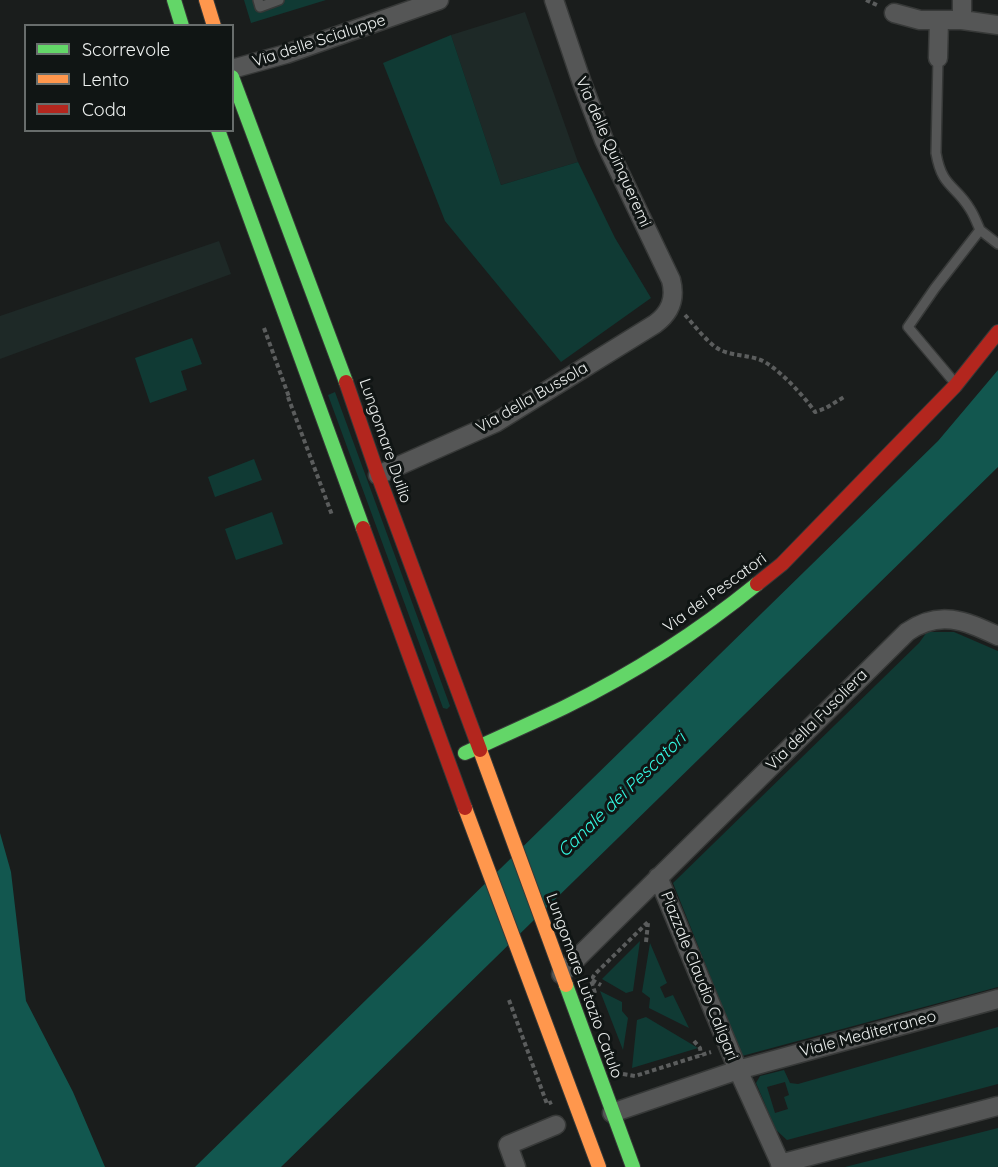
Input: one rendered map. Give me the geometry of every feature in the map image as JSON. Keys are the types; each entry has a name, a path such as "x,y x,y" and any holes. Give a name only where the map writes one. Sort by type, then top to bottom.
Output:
{"main road":[{"path":"174,0 181,24"},
{"path":"206,0 213,24"},
{"name":"Lungomare Duilio","path":"234,82 505,816"},
{"path":"220,132 534,997 599,1167"},
{"name":"Via dei Pescatori","path":"449,759 565,707 639,667 741,598 782,564 956,384 998,332"},
{"name":"Lungomare Lutazio Catulo","path":"505,816 633,1167"}],"street":[{"name":"Via delle Scialuppe","path":"234,68 286,54 439,0"},
{"name":"Via delle Quinqueremi","path":"554,0 592,111 615,165 671,280 674,290 673,302"},
{"path":"962,0 962,20"},
{"path":"894,13 912,19 962,20 998,25"},
{"path":"938,58 939,20"},
{"name":"Via della Bussola","path":"378,475 495,423 655,324 666,314 673,302"},
{"name":"Via della Fusoliera","path":"658,877 894,643 914,628 932,620 952,619 998,636"},
{"name":"Piazzale Claudio Caligari","path":"561,974 658,877 738,1070 781,1165"},
{"name":"Viale Mediterraneo","path":"738,1070 998,999"},
{"name":"Piazzale Claudio Caligari","path":"612,1113 738,1070"},
{"path":"781,1165 998,1106"},
{"path":"516,1167 508,1145 556,1125"}],"lane":[{"path":"258,0 260,7 279,0"},
{"path":"938,58 936,153 938,164 946,183 969,208 980,230 998,244"},
{"path":"956,384 908,327 980,230"}],"path":[{"path":"673,302 714,346 729,354 759,359 781,374 806,399 815,412 844,397"},
{"path":"591,980 648,922 646,942"},
{"path":"591,980 601,985"},
{"path":"591,980 597,999"},
{"path":"694,1041 700,1048 701,1055"},
{"path":"620,1064 624,1074 635,1076 728,1046"}],"shaded area":[{"path":"244,0 326,0 251,23"},
{"path":"525,12 578,162 501,185 451,35"},
{"path":"451,35 501,185 578,162 615,238 651,298 561,362 445,221 383,63"},
{"path":"219,241 231,274 0,359 0,316"},
{"path":"192,338 202,364 181,371 187,390 150,403 135,358"},
{"path":"335,392 450,706 447,709 443,708 328,395"},
{"path":"254,459 262,480 215,497 208,477"},
{"path":"272,512 283,544 236,560 225,529"},
{"path":"927,632 954,632 998,651 998,987 742,1056 673,883 919,643"},
{"path":"640,941 633,991 626,993 602,979"},
{"path":"650,943 667,983 660,987 665,998 673,995 689,1028 649,1008 650,998 642,992"},
{"path":"600,991 622,1002 622,1011 628,1018 623,1050"},
{"path":"646,1017 698,1048 632,1068 637,1020"},
{"path":"998,1027 998,1084 787,1140 776,1130 756,1083 760,1076 784,1070 790,1083 798,1084","holes":["785,1082 789,1095 784,1097 788,1109 775,1113 767,1087"]},
{"path":"998,1128 998,1167 845,1167"}],"water":[{"name":"Canale dei Pescatori","path":"998,370 998,467 281,1167 195,1167 938,441"},
{"path":"0,833 11,872 26,1001 73,1092 105,1167 0,1167"}],"traffic: fast":[{"path":"174,0 181,24"},
{"path":"234,82 346,382"},
{"path":"219,132 363,528"},
{"path":"465,753 565,707 615,681 688,635 757,584"},
{"path":"566,985 633,1167"}],"traffic: slow":[{"path":"206,0 213,24"},
{"path":"480,750 566,985"},
{"path":"465,808 599,1167"}],"traffic: jam":[{"path":"757,584 782,564 955,386 998,332"},
{"path":"346,382 480,750"},
{"path":"363,528 465,808"}]}
